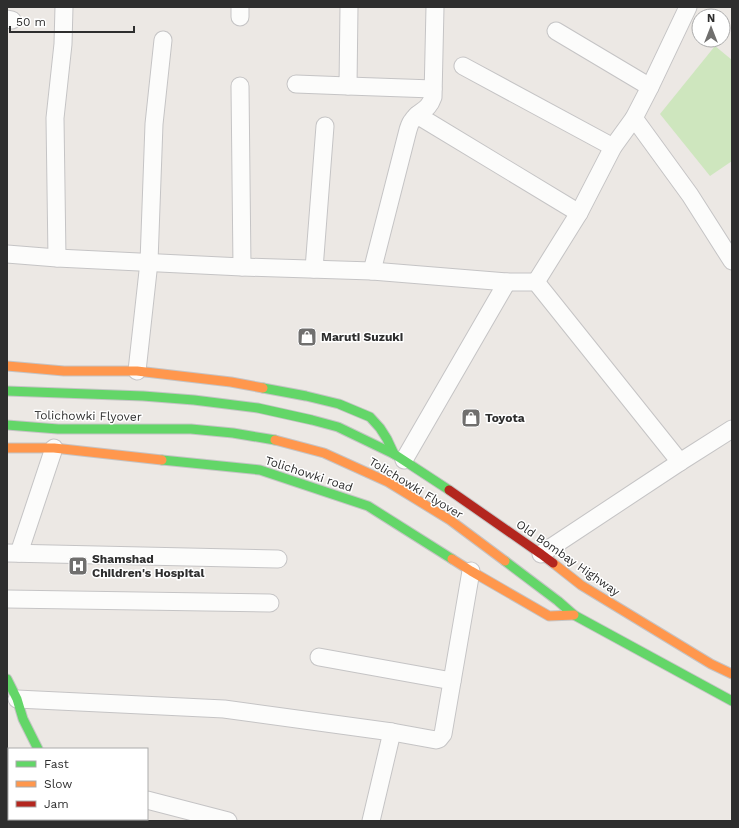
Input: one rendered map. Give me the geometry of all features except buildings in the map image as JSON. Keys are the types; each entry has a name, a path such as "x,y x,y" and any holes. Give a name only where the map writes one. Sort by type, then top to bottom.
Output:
{"main road":[{"path":"7,366 64,371 137,371 231,382 306,396 339,404 370,417 380,428 399,457"},
{"name":"Tolichowki Flyover","path":"7,391 142,396 222,403 258,408 338,427 399,457"},
{"name":"Tolichowki Flyover","path":"7,425 58,429 191,429 233,433 279,441 324,453 388,482 450,520 558,601 574,615"},
{"name":"Tolichowki road","path":"7,448 54,448 260,470 368,506 471,571 549,616 574,615"},
{"name":"Old Bombay Highway","path":"399,457 541,554 581,585 711,664 732,674"},
{"path":"574,615 732,701"},
{"path":"7,679 17,699 23,719 38,748"}],"street":[{"path":"57,258 55,118 63,44 64,7"},
{"path":"348,86 349,7"},
{"path":"372,271 411,121 431,104 433,97 435,7"},
{"path":"536,282 579,213 613,147 634,118 650,88 684,8"},
{"path":"556,31 650,88"},
{"path":"137,371 149,262 154,124 163,40"},
{"path":"463,66 613,147"},
{"path":"296,84 433,89"},
{"path":"240,86 242,267"},
{"path":"417,115 579,213"},
{"path":"634,118 690,195 732,261"},
{"path":"314,269 325,126"},
{"path":"7,254 57,258 242,267 372,271 507,282 536,282"},
{"path":"399,457 507,282"},
{"path":"536,282 680,462"},
{"path":"541,554 680,462 732,430"},
{"path":"54,448 13,553 278,559"},
{"path":"17,699 224,709 392,732 436,740 443,734 471,571"},
{"path":"7,599 270,602"},
{"path":"319,657 452,681"},
{"path":"371,821 392,732"},
{"path":"148,800 228,821"}],"green space":[{"path":"713,48 717,48 732,60 732,161 710,176 660,114"}],"traffic: fast":[{"path":"263,388 339,404 370,417 380,428 394,454"},
{"path":"7,391 143,396 194,400 258,408 312,420 338,427 394,454 449,490"},
{"path":"7,425 58,429 191,429 233,433 275,440"},
{"path":"162,460 260,470 368,506 452,559"},
{"path":"505,561 574,615 732,701"},
{"path":"7,679 17,699 23,719 38,748"}],"traffic: slow":[{"path":"7,366 64,371 137,371 231,382 263,388"},
{"path":"275,440 324,453 388,482 450,520 505,561"},
{"path":"7,448 54,448 162,460"},
{"path":"452,559 549,616 574,615"},
{"path":"553,563 581,585 711,664 732,674"}],"traffic: jam":[{"path":"449,490 553,563"}],"place":[{"name":"Maruti Suzuki","path":"307,337"},
{"name":"Toyota","path":"471,418"},
{"name":"Shamshad Children's Hospital","path":"78,566"}]}
